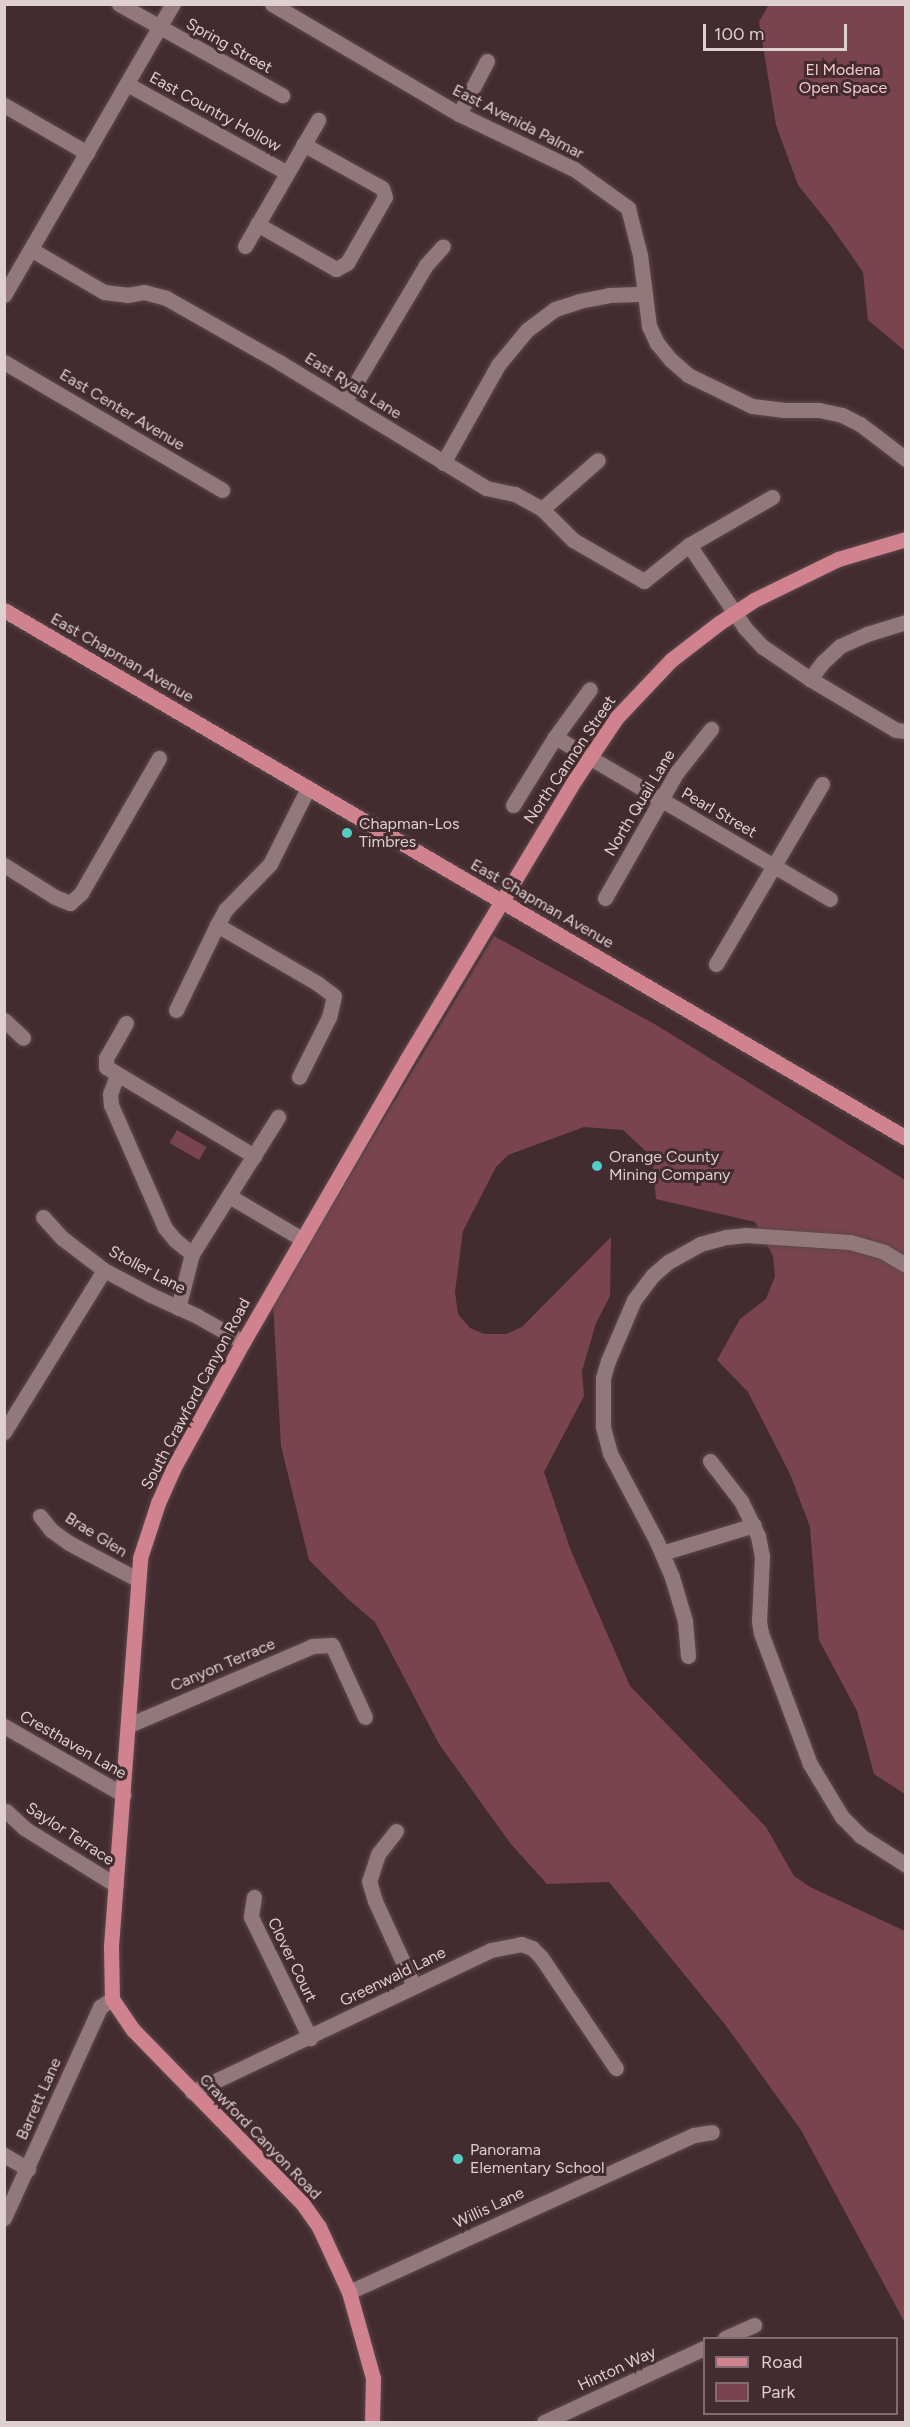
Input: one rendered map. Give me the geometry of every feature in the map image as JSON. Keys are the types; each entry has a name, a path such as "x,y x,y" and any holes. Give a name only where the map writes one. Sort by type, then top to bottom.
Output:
{"main road":[{"name":"North Cannon Street","path":"502,901 589,758 617,717 655,675 695,640 734,612 811,570 860,552 906,539"},
{"name":"East Chapman Avenue","path":"4,610 906,1138"},
{"name":"South Crawford Canyon Road","path":"112,1999 110,1971 129,1725 137,1579 140,1558 158,1503 243,1342 502,901"},
{"name":"Crawford Canyon Road","path":"112,1999 122,2017 302,2204 331,2249 349,2292 373,2378 372,2422"}],"street":[{"name":"Spring Street","path":"119,4 282,95"},
{"path":"7,286 32,250 173,4"},
{"name":"East Avenida Palmar","path":"272,4 459,114 574,169 628,208 640,255 649,326 657,343 670,360 688,375 752,406 783,410 819,410 842,416 860,424 906,459"},
{"path":"459,114 487,61"},
{"name":"East Country Hollow","path":"127,84 286,172"},
{"path":"4,105 87,153"},
{"name":"East Country Hollow","path":"244,246 318,120"},
{"name":"East Country Hollow","path":"257,224 336,268 347,263 385,197 382,188 303,144"},
{"path":"345,401 426,266 443,246"},
{"name":"East Ryals Lane","path":"32,250 104,292 127,295 144,292 166,298 345,401 486,488 515,494 542,509 573,540 644,581 689,545"},
{"path":"443,463 498,365 527,330 555,309 609,295 644,294"},
{"name":"East Center Avenue","path":"4,362 222,490"},
{"path":"542,509 598,460"},
{"path":"772,497 689,545 734,612 763,647 810,679 896,730 906,731"},
{"path":"810,679 823,662 840,646 867,634 906,622"},
{"path":"513,805 555,737 590,689"},
{"name":"North Quail Lane","path":"605,898 677,772 711,729"},
{"name":"Pearl Street","path":"555,737 830,899"},
{"path":"4,865 55,897 70,903 81,893 159,758"},
{"path":"716,964 822,784"},
{"path":"176,1010 226,909 265,871 289,832 289,822 313,791"},
{"path":"217,926 317,983 334,996 328,1017 299,1077"},
{"path":"4,1020 23,1038"},
{"path":"126,1023 105,1063 117,1075 254,1156"},
{"path":"117,1075 110,1094 111,1105 165,1228 192,1254"},
{"path":"178,1308 192,1254 278,1117"},
{"path":"229,1196 302,1239"},
{"name":"Stoller Lane","path":"43,1217 62,1238 104,1270 243,1342"},
{"path":"688,1656 685,1621 662,1553 610,1453 603,1427 601,1402 608,1360 627,1314 641,1289 668,1262 684,1252 713,1240 736,1236 850,1242 884,1252 906,1264"},
{"path":"4,1432 104,1270"},
{"path":"710,1461 741,1502 754,1525 762,1556 759,1621 761,1633 802,1746 828,1798 842,1817 876,1847 906,1865"},
{"name":"Brae Glen","path":"40,1516 51,1530 69,1543 137,1579"},
{"path":"662,1553 754,1525"},
{"name":"Canyon Terrace","path":"129,1725 312,1646 332,1645 338,1664 365,1717"},
{"name":"Cresthaven Lane","path":"4,1726 124,1795"},
{"name":"Saylor Terrace","path":"6,1811 24,1828 116,1885"},
{"path":"396,1831 378,1854 369,1881 375,1901 414,1986"},
{"name":"Clover Court","path":"254,1897 251,1917 310,2038"},
{"name":"Greenwald Lane","path":"192,2092 310,2038 491,1950 521,1944 532,1948 541,1957 616,2068"},
{"name":"Barrett Lane","path":"4,2218 100,2007 112,1999"},
{"name":"Willis Lane","path":"349,2292 694,2135 712,2132"},
{"path":"4,2155 28,2169"},
{"path":"727,2337 754,2325"},
{"name":"Hinton Way","path":"544,2422 703,2349"}],"green space":[{"name":"El Modena Open Space","path":"769,4 905,5 905,351 868,320 863,272 798,185 776,125 759,22"},
{"path":"494,936 658,1026 905,1180 905,1794 874,1774 857,1711 819,1640 810,1527 790,1474 748,1392 717,1360 740,1319 766,1299 775,1276 773,1256 755,1222 656,1199 652,1157 623,1130 584,1127 508,1155 496,1167 463,1231 455,1292 458,1314 470,1328 484,1334 506,1334 522,1327 611,1237 610,1296 596,1323 582,1371 584,1396 544,1472 571,1551 630,1686 766,1827 794,1876 810,1887 905,1931 905,2323 801,2130 727,2027 609,1882 547,1884 510,1843 439,1744 375,1622 309,1560 281,1446 273,1303"},
{"path":"177,1130 206,1147 199,1160 169,1143"}],"place":[{"name":"Chapman-Los Timbres","path":"347,833"},
{"name":"Orange County Mining Company","path":"597,1166"},
{"name":"Panorama Elementary School","path":"458,2159"}]}
